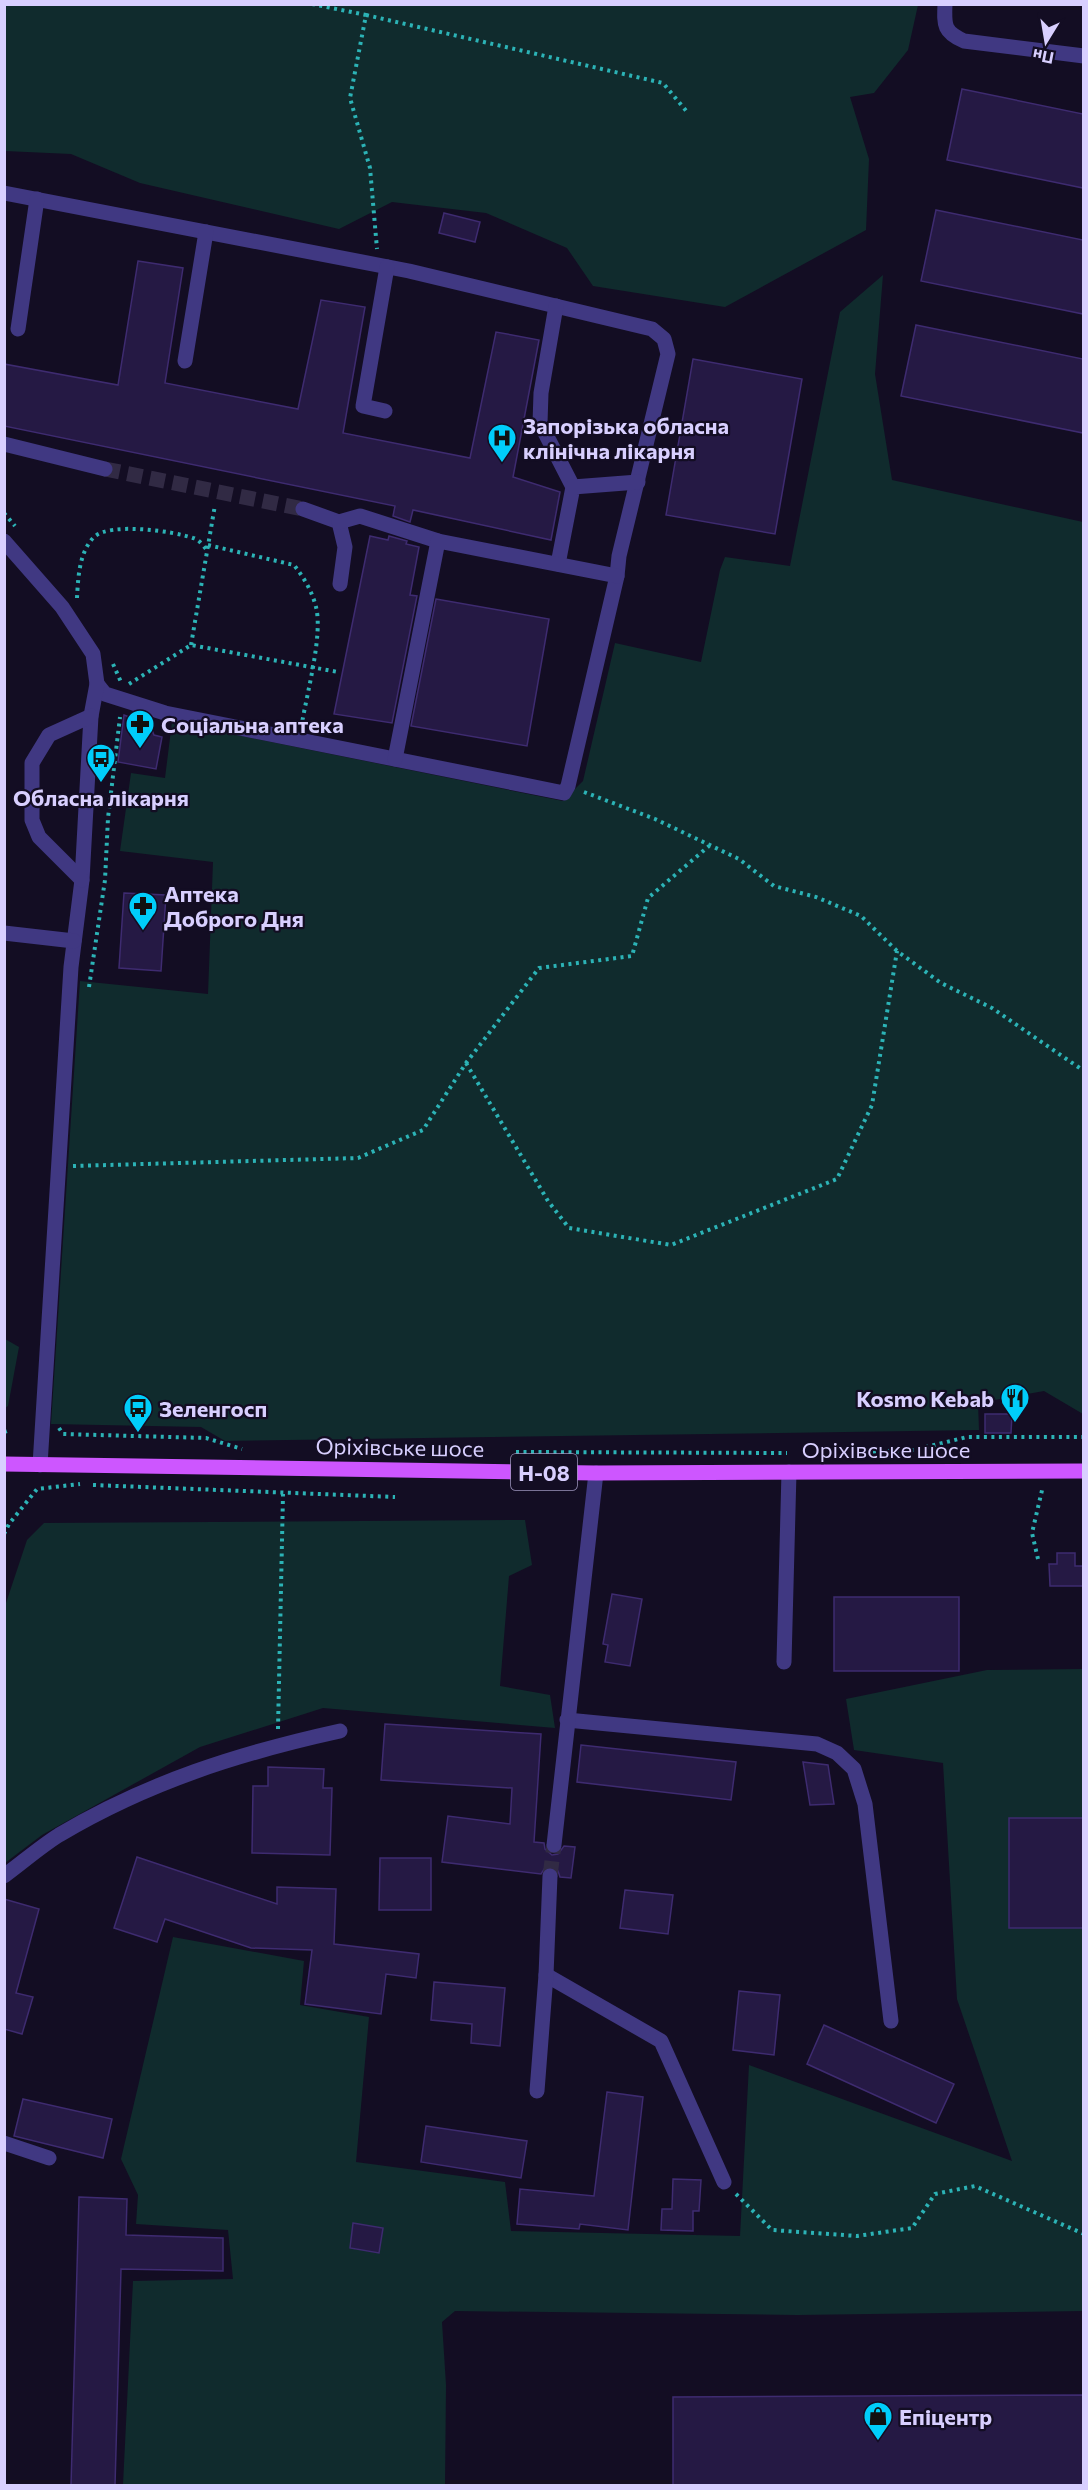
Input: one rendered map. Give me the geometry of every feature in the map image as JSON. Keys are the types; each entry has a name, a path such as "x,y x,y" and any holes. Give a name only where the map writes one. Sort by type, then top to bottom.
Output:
{"main road":[{"name":"Оріхівське шосе","path":"4,1464 596,1473 1083,1471"}],"lane":[{"path":"945,4 944,23 951,35 964,41 1083,56"},
{"path":"4,193 382,266 652,329 664,339 668,354 619,556 617,576 568,786 564,793 165,713 105,694 97,684"},
{"path":"18,329 37,200"},
{"path":"185,361 206,232"},
{"path":"382,266 363,406 385,411"},
{"path":"556,306 542,382 540,423 573,487 558,564"},
{"path":"4,444 105,470"},
{"path":"573,487 638,482"},
{"path":"303,509 339,522 360,516 438,541 617,576"},
{"path":"339,522 345,547 340,584"},
{"path":"4,541 62,607 93,654 97,684 91,716 82,880 57,1166 40,1465"},
{"path":"395,759 438,541"},
{"path":"82,880 39,837 32,820 32,763 49,735 91,716"},
{"path":"4,933 75,941"},
{"path":"784,1662 789,1472"},
{"path":"554,1845 596,1473"},
{"path":"567,1720 817,1744 837,1753 854,1769 865,1804 891,2020"},
{"path":"4,1876 58,1836 126,1800 198,1769 278,1744 340,1731"},
{"path":"537,2091 546,1975 550,1876"},
{"path":"546,1975 661,2041 724,2182"},
{"path":"4,2143 49,2158"}],"path":[{"path":"312,4 663,83 688,113"},
{"path":"366,15 350,98 370,168 382,266"},
{"path":"191,645 215,505"},
{"path":"76,606 83,554 95,536 118,528 196,538 207,547 294,566 307,582 316,607 318,628 301,725"},
{"path":"123,688 191,645 338,672"},
{"path":"88,993 105,880 108,818 120,717"},
{"path":"568,786 655,819 739,859 774,886 816,897 861,916 897,951 941,982 992,1008 1083,1071"},
{"path":"57,1166 358,1158 423,1130 466,1063 539,968 632,956 648,898 709,846"},
{"path":"466,1063 548,1201 569,1228 671,1245 837,1179 872,1105 897,951"},
{"path":"4,1432 10,1430"},
{"path":"63,1434 206,1438 244,1450"},
{"path":"850,1453 914,1450 967,1437 1083,1437"},
{"path":"515,1452 795,1453"},
{"path":"1038,1559 1032,1533 1048,1471"},
{"path":"4,1534 9,1524 37,1489 81,1484 395,1497"},
{"path":"278,1744 283,1494"},
{"path":"724,2182 772,2230 857,2236 912,2228 935,2194 975,2186 1083,2234"}],"green space":[{"path":"5,4 918,5 908,50 874,93 850,97 869,159 866,230 725,307 593,286 567,248 486,213 392,202 339,229 140,183 71,154 5,151"},
{"path":"883,275 875,374 892,480 1083,522 1083,1414 1044,1391 978,1403 979,1430 225,1441 201,1427 51,1424 80,981 208,994 213,862 120,851 131,773 165,778 172,722 563,801 583,781 615,643 701,662 720,570 725,557 790,566 840,312"},
{"path":"5,1339 19,1347 8,1406 5,1408"},
{"path":"525,1520 532,1565 509,1576 500,1686 550,1695 555,1728 323,1708 200,1747 42,1835 5,1863 5,1606 27,1540 44,1523"},
{"path":"1083,1669 1083,2311 797,2315 455,2311 442,2322 446,2385 445,2485 123,2485 133,2281 233,2279 228,2230 136,2224 138,2195 121,2159 173,1937 304,1961 300,2005 369,2017 356,2162 505,2182 511,2231 740,2236 749,2065 1012,2161 957,1999 943,1763 854,1750 846,1699 987,1670"}],"building":[{"path":"962,89 1083,114 1083,188 947,160"},
{"path":"936,210 1083,240 1083,314 921,281"},
{"path":"444,213 480,222 475,242 439,233"},
{"name":"Запорізька обласна клінічна лікарня","path":"138,261 183,268 165,383 298,409 321,300 365,307 343,433 470,458 496,332 539,340 513,477 560,492 551,540 413,510 410,522 393,516 395,506 4,426 4,364 118,385"},
{"path":"916,325 1083,359 1083,433 901,396"},
{"path":"693,359 802,379 775,534 666,515"},
{"path":"370,536 388,540 389,536 419,547 410,595 417,596 392,723 334,714"},
{"path":"436,599 549,619 527,746 411,726"},
{"name":"Соціальна аптека","path":"124,715 150,725 154,735 162,737 156,769 118,762"},
{"name":"Аптека Доброго Дня","path":"124,893 166,895 161,971 119,968"},
{"path":"985,1414 1012,1414 1011,1433 985,1433"},
{"path":"1057,1553 1075,1553 1075,1566 1083,1566 1083,1586 1050,1586 1049,1564 1057,1564"},
{"path":"612,1594 642,1599 630,1666 605,1662 608,1645 603,1644"},
{"path":"834,1597 959,1597 959,1671 834,1671"},
{"path":"385,1724 541,1734 534,1842 544,1843 545,1849 552,1855 558,1854 564,1846 575,1847 571,1878 560,1877 558,1871 551,1866 545,1868 541,1874 442,1862 448,1816 510,1824 512,1788 381,1780"},
{"path":"581,1745 736,1762 731,1800 577,1782"},
{"path":"803,1762 828,1765 834,1804 810,1805"},
{"path":"268,1767 324,1769 323,1788 332,1788 330,1855 252,1853 253,1786 268,1786"},
{"path":"1009,1818 1083,1818 1083,1928 1009,1928"},
{"path":"137,1857 277,1904 277,1887 336,1889 334,1944 419,1954 416,1978 386,1974 381,2014 305,2004 312,1950 251,1948 165,1919 157,1942 114,1928"},
{"path":"380,1858 431,1858 431,1910 379,1910"},
{"path":"625,1890 673,1895 668,1934 620,1928"},
{"path":"4,1899 39,1909 16,1993 33,1997 22,2034 4,2029"},
{"path":"434,1982 505,1988 500,2046 471,2043 472,2024 431,2020"},
{"path":"739,1991 780,1995 774,2055 733,2050"},
{"path":"824,2025 954,2084 936,2123 807,2064"},
{"path":"607,2092 643,2097 628,2230 580,2224 579,2229 517,2224 520,2189 594,2196"},
{"path":"23,2099 112,2119 103,2158 14,2136"},
{"path":"426,2126 527,2141 521,2178 421,2162"},
{"path":"673,2179 701,2180 699,2211 693,2211 693,2231 661,2230 662,2209 672,2209"},
{"path":"79,2197 127,2199 126,2235 223,2238 223,2271 121,2269 115,2486 71,2486"},
{"path":"353,2223 383,2228 379,2253 350,2248"},
{"name":"Епіцентр","path":"1083,2395 1083,2486 673,2486 673,2397"}],"tunnel":[{"path":"105,469 303,509"},
{"path":"550,1876 554,1845"}],"place":[{"name":"Запорізька обласна клінічна лікарня","path":"502,464"},
{"name":"Соціальна аптека","path":"140,750"},
{"name":"Обласна лікарня","path":"101,784"},
{"name":"Аптека Доброго Дня","path":"143,932"},
{"name":"Kosmo Kebab","path":"1015,1424"},
{"name":"Зеленгосп","path":"138,1434"},
{"name":"Епіцентр","path":"878,2442"}]}
